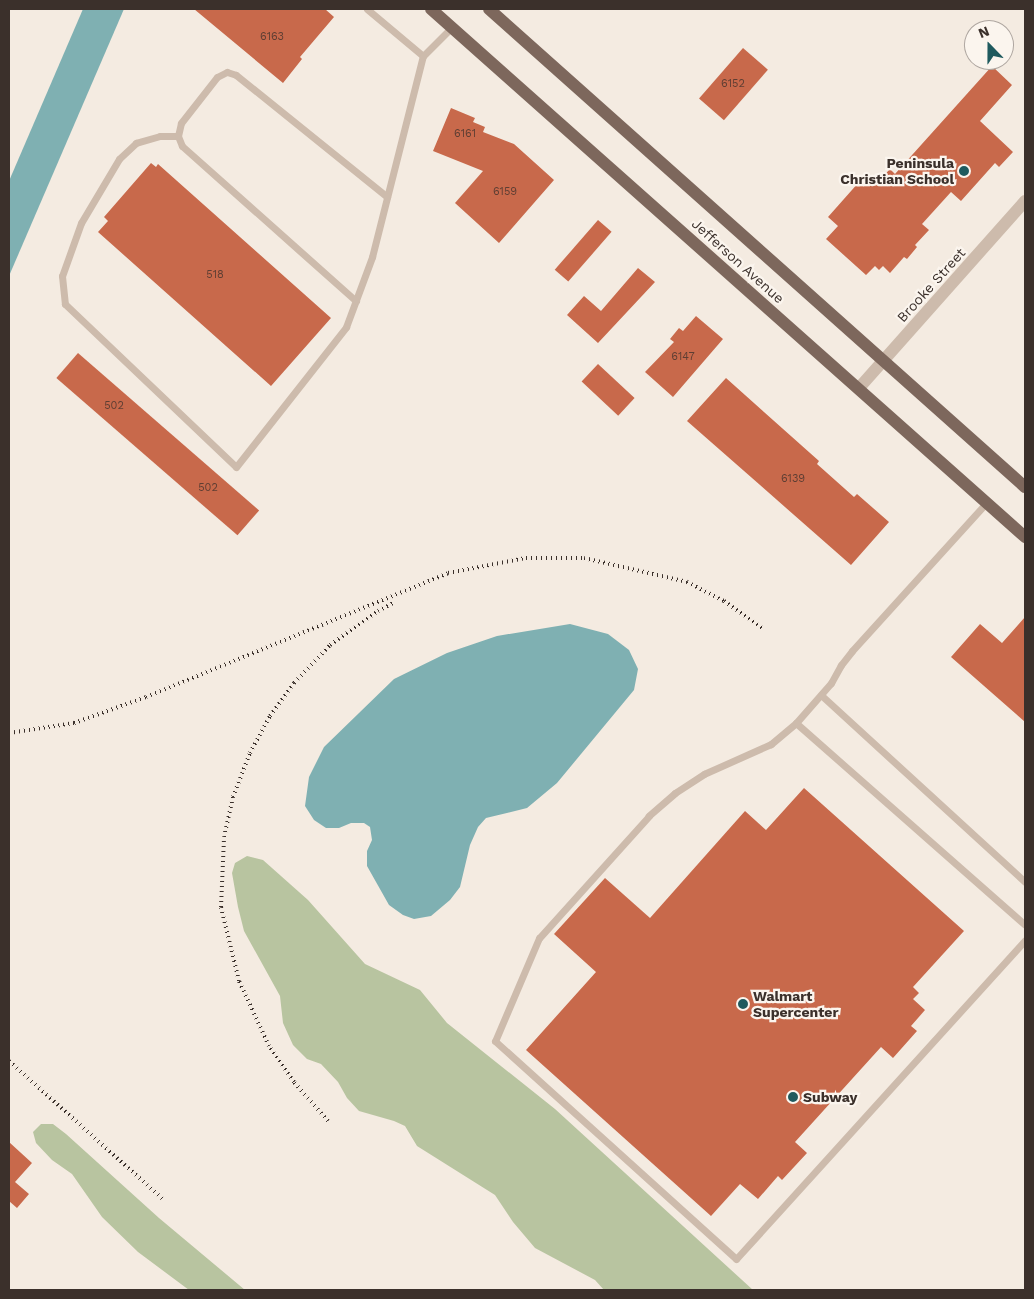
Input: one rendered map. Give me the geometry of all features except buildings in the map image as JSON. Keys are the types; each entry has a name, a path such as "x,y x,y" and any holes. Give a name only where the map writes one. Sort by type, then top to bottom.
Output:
{"main road":[{"name":"Jefferson Avenue","path":"431,9 1025,536"},
{"name":"Jefferson Avenue","path":"489,9 1025,487"}],"street":[{"name":"Brooke Street","path":"859,388 1025,201"}],"lane":[{"path":"367,9 423,56"},
{"path":"178,136 160,136 136,143 119,159 81,223 62,276 65,304 236,467 346,327 372,257 423,56 452,27"},
{"path":"356,301 182,146 178,136 181,123 217,78 227,72 236,75 387,197"},
{"path":"987,502 852,651 821,695 796,724 771,744 704,774 675,794 650,816 539,938 495,1041 736,1259 1025,940"},
{"path":"821,695 1025,882"},
{"path":"796,724 1025,925"}],"green space":[{"path":"247,856 263,860 308,900 365,964 420,990 447,1023 555,1109 753,1290 604,1290 595,1280 535,1248 513,1222 495,1195 417,1146 405,1126 359,1111 347,1098 338,1082 321,1064 307,1059 293,1045 283,1023 280,996 244,931 238,907 232,873 235,863"},
{"path":"41,1124 53,1124 66,1134 159,1218 245,1290 189,1290 138,1252 102,1217 72,1174 52,1160 36,1143 33,1132"}],"water":[{"path":"83,9 124,9 9,276 9,181"},
{"path":"570,624 608,634 629,650 638,669 634,690 557,783 527,808 486,818 478,827 470,845 460,887 450,900 431,916 414,919 403,915 389,905 367,866 367,851 372,840 370,827 364,823 351,823 339,828 326,828 314,820 305,806 309,777 324,747 394,679 447,653 497,636"}],"railway":[{"path":"9,733 74,723 146,697 448,573 526,558 584,558 687,582 724,601 762,628"},
{"path":"328,1121 294,1082 269,1046 239,981 221,907 224,837 233,797 250,753 270,716 294,683 330,645 378,611 393,603"},
{"path":"9,1061 163,1199"}],"place":[{"name":"Peninsula Christian School","path":"964,171"},
{"name":"Walmart Supercenter","path":"743,1004"},
{"name":"Subway","path":"793,1097"}]}
